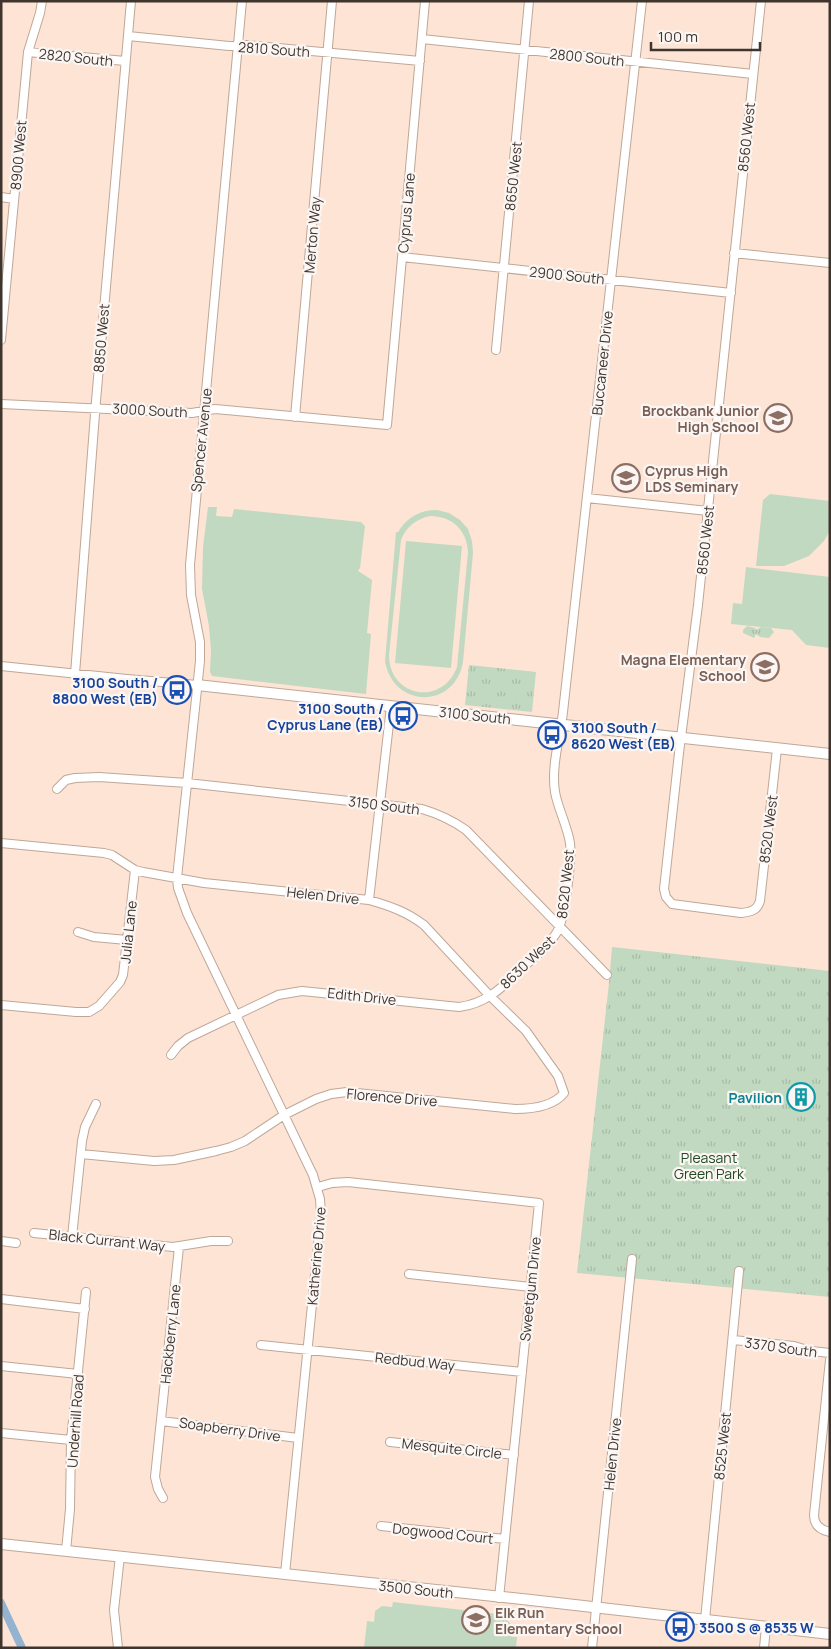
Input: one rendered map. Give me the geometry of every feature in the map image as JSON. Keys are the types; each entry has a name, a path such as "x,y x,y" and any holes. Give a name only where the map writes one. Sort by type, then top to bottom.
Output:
{"street":[{"name":"8900 West","path":"1,340 28,52 42,1"},
{"name":"8850 West","path":"75,674 95,408 131,1"},
{"name":"Spencer Avenue","path":"177,878 200,642 191,595 190,565 242,1"},
{"name":"Merton Way","path":"295,416 332,1"},
{"name":"Cyprus Lane","path":"387,425 425,1"},
{"name":"8650 West","path":"496,350 529,1"},
{"name":"Buccaneer Drive","path":"562,725 642,1"},
{"name":"8560 West","path":"755,909 741,913 675,905 667,899 664,889 708,510 761,1"},
{"name":"2810 South","path":"128,36 420,61"},
{"name":"2800 South","path":"422,39 753,74"},
{"name":"2820 South","path":"28,52 125,61"},
{"path":"1,197 14,199"},
{"path":"734,252 830,263"},
{"name":"2900 South","path":"402,257 731,292"},
{"name":"3000 South","path":"1,404 192,413 215,409 387,425"},
{"path":"587,498 708,510"},
{"name":"3100 South","path":"1,666 197,685 830,754"},
{"path":"369,900 391,706"},
{"name":"8620 West","path":"560,926 571,848 555,792 554,780 558,742 562,725"},
{"name":"8520 West","path":"755,909 760,901 777,749"},
{"name":"3150 South","path":"57,789 66,780 87,776 187,783 422,809 452,820 466,830 607,975"},
{"path":"1,849 2,843"},
{"name":"Helen Drive","path":"2,843 112,855 135,870 204,883 369,900 394,907 424,925 490,996 526,1031 558,1076 564,1093"},
{"name":"Julia Lane","path":"1,1005 89,1012 94,1010 112,992 122,979 124,971 135,870"},
{"name":"Katherine Drive","path":"177,878 184,906 318,1187 321,1215 284,1574"},
{"name":"8630 West","path":"490,996 502,988 548,944 560,926"},
{"path":"78,932 94,937 127,940"},
{"name":"Edith Drive","path":"171,1055 188,1038 278,995 302,990 459,1007 470,1005 490,996"},
{"name":"Florence Drive","path":"81,1154 134,1160 174,1160 231,1147 245,1141 284,1115 316,1099 346,1092 515,1109 539,1107 558,1099 564,1093"},
{"path":"72,1237 85,1127 96,1104"},
{"name":"Sweetgum Drive","path":"318,1187 332,1183 348,1182 539,1203 499,1598"},
{"name":"Black Currant Way","path":"34,1233 179,1247 211,1241 228,1241"},
{"path":"1,1241 16,1243"},
{"name":"Hackberry Lane","path":"163,1498 155,1477 179,1247"},
{"name":"Helen Drive","path":"592,1648 632,1259"},
{"name":"8525 West","path":"704,1620 739,1271"},
{"path":"409,1274 531,1287"},
{"name":"Underhill Road","path":"66,1551 70,1509 71,1440 86,1292"},
{"path":"1,1299 84,1308"},
{"name":"3370 South","path":"733,1340 794,1346 811,1351 830,1353"},
{"name":"Redbud Way","path":"261,1345 522,1372"},
{"path":"830,1360 826,1441 814,1515 816,1524 830,1532"},
{"path":"1,1366 78,1374"},
{"name":"Soapberry Drive","path":"161,1421 298,1438"},
{"path":"1,1433 71,1440"},
{"name":"Mesquite Circle","path":"390,1442 514,1455"},
{"name":"Dogwood Court","path":"381,1526 505,1539"},
{"name":"3500 South","path":"1,1544 830,1634"},
{"path":"118,1648 114,1610 120,1556"},
{"path":"764,1648 766,1627"}],"green space":[{"path":"770,494 830,501 830,530 824,541 809,556 784,566 756,566 763,500"},
{"path":"208,507 217,507 216,516 232,517 234,509 361,522 365,526 360,568 358,571 372,580 367,633 371,634 366,694 212,676 210,672 209,626 202,589 203,547"},
{"path":"431,510 449,513 460,520 468,529 473,553 463,662 458,677 449,688 437,695 424,697 411,695 399,688 390,677 385,661 396,532 414,515","holes":["430,516 438,517 457,526 465,537 467,544 468,552 457,667 450,680 440,688 429,692 417,692 407,688 398,680 391,669 389,655 401,540 409,527 416,521"]},
{"path":"406,541 462,546 451,668 395,663"},
{"path":"746,567 830,577 830,648 806,645 792,630 731,624 733,603 742,604"},
{"path":"747,626 756,630 761,627 771,628 774,632 769,638 760,637 756,634 754,638 743,633"},
{"path":"469,665 536,672 532,712 465,705"},
{"name":"Pleasant Green Park","path":"612,947 830,971 830,1297 577,1273"},
{"name":"Elk Run Elementary School","path":"393,1602 498,1614 498,1619 507,1620 513,1626 512,1637 517,1637 516,1648 364,1648 367,1621 374,1622 375,1611 382,1606 392,1607"}],"waterway":[{"path":"1,1603 22,1648"}],"place":[{"name":"Brockbank Junior High School","path":"778,418"},
{"name":"Cyprus High LDS Seminary","path":"626,478"},
{"name":"Magna Elementary School","path":"765,667"},
{"name":"3100 South / 8800 West (EB)","path":"177,690"},
{"name":"3100 South / Cyprus Lane (EB)","path":"403,716"},
{"name":"3100 South / 8620 West (EB)","path":"552,735"},
{"name":"Pavilion","path":"801,1097"},
{"name":"Elk Run Elementary School","path":"476,1620"},
{"name":"3500 S @ 8535 W","path":"680,1627"}]}
